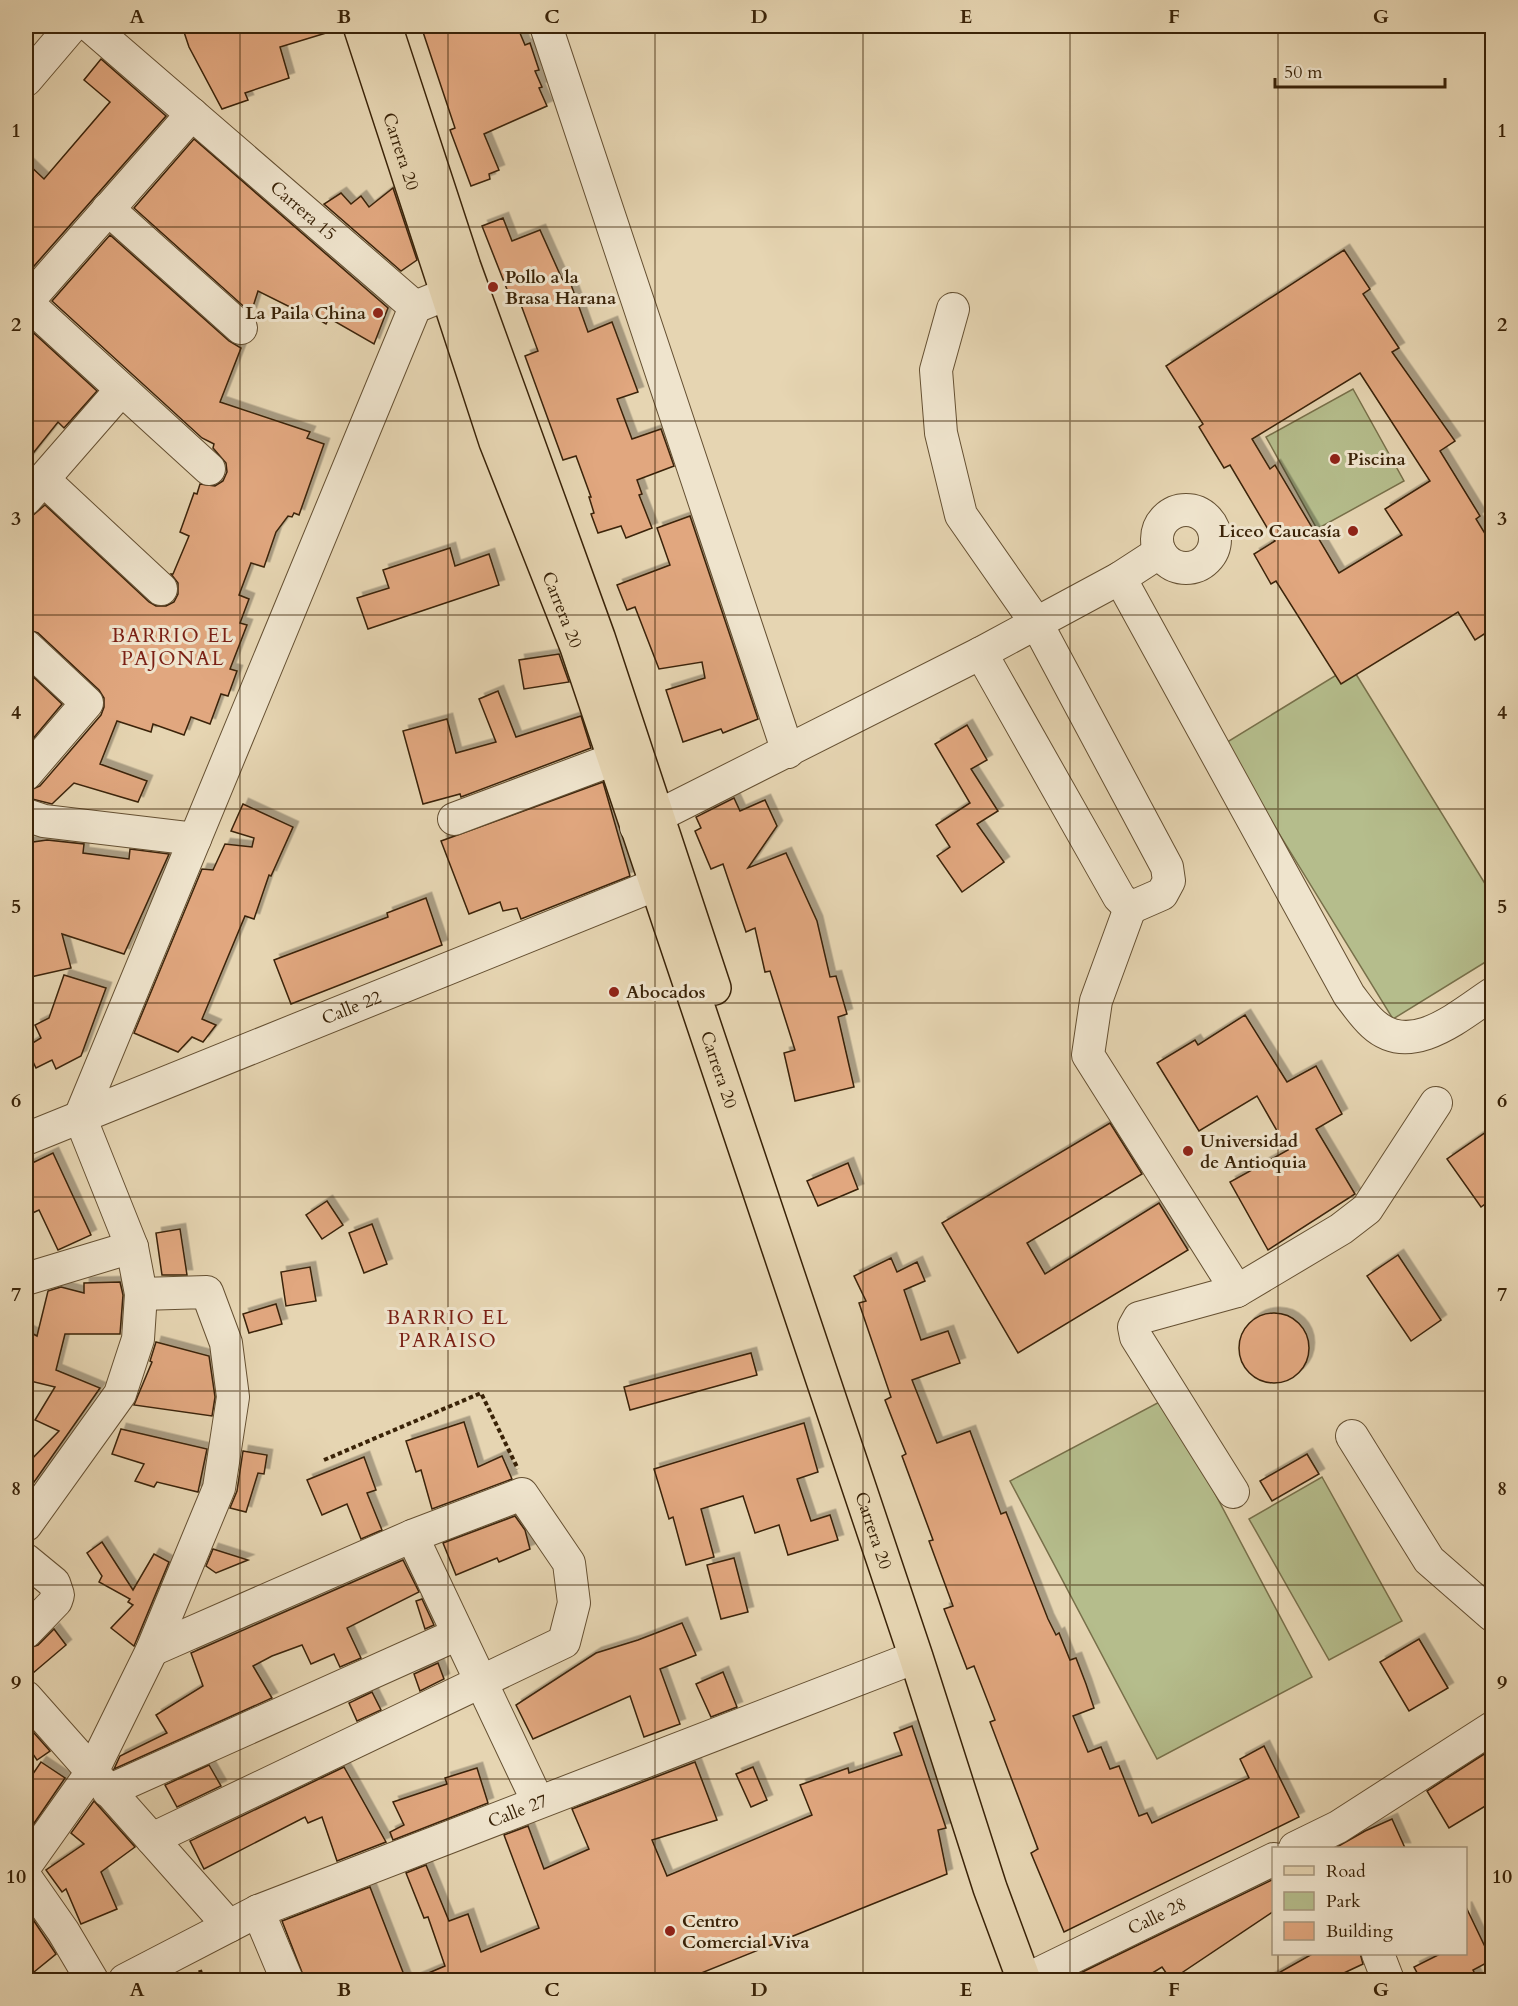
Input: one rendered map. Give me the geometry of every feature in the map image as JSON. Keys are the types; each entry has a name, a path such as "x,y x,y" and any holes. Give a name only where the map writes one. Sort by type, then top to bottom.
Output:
{"main road":[{"name":"Carrera 20","path":"360,26 496,442 576,647 614,759 647,823"},
{"name":"Carrera 20","path":"385,26 464,267 598,637 647,823 1036,1978"},
{"name":"Carrera 20","path":"666,879 990,1888 1036,1978"}],"street":[{"path":"26,49 47,26"},
{"path":"26,80 72,26"},
{"name":"Carrera 15","path":"90,26 415,307"},
{"path":"546,26 788,752"},
{"path":"192,114 26,302 209,470"},
{"path":"108,209 241,328"},
{"path":"26,1525 120,1394 138,1339 141,1294 132,1246 80,1117 415,307 447,294"},
{"path":"953,309 936,369 941,433 961,515 1037,624 1167,867 1169,881 1162,894 1130,908 1096,1001 1088,1055 1237,1291"},
{"path":"122,390 34,489 161,589"},
{"path":"647,823 1037,624 1120,578 1160,552"},
{"path":"1120,578 1349,995 1374,1025 1398,1037 1431,1034 1492,994"},
{"path":"26,646 87,702 26,774"},
{"path":"981,653 1119,897 1130,908"},
{"path":"454,819 614,759"},
{"path":"26,815 44,821 195,839"},
{"name":"Calle 22","path":"26,1139 666,879"},
{"path":"1233,1492 1136,1337 1134,1327 1139,1318 1237,1291 1341,1229 1367,1209 1436,1103"},
{"path":"26,1279 132,1246"},
{"path":"26,1865 100,1781 219,1488 233,1397 226,1343 207,1292 141,1294"},
{"path":"1352,1436 1429,1560 1492,1615"},
{"path":"152,1650 412,1536 522,1494 569,1563 574,1603 564,1642 152,1839"},
{"path":"412,1536 538,1802"},
{"path":"26,1560 54,1584 58,1595 56,1601 26,1632"},
{"path":"100,1781 458,1634"},
{"name":"Calle 27","path":"125,1980 258,1911 915,1657"},
{"path":"26,1697 229,1926"},
{"path":"1300,1847 1342,1838 1492,1728"},
{"name":"Calle 28","path":"1036,1978 1272,1860"},
{"path":"26,1878 63,1931 92,1980"},
{"path":"258,1911 287,1980"},
{"path":"1379,1955 1388,1980"}],"path":[{"path":"324,1460 481,1393 517,1468 522,1494"}],"green space":[{"name":"Piscina","path":"1353,389 1404,481 1317,529 1266,437"},
{"path":"1351,666 1492,895 1492,958 1393,1019 1224,744"},
{"path":"1165,1399 1312,1677 1157,1759 1010,1481"},
{"path":"1322,1477 1402,1621 1329,1660 1249,1519"}],"building":[{"path":"182,26 335,26 336,30 280,47 289,78 245,93 248,100 222,109 189,47"},
{"path":"421,26 517,26 525,45 530,43 539,70 535,71 542,87 539,88 547,106 484,134 499,170 489,174 490,179 471,186 450,130 455,128"},
{"path":"101,59 166,116 27,274 26,162 44,179 110,102 84,80"},
{"path":"194,139 388,308 374,344 329,318 326,324 296,306 294,309 258,291 251,313 134,208"},
{"path":"393,188 417,260 401,271 324,204 341,193 351,204 361,196 369,207"},
{"path":"503,218 512,241 540,230 563,281 569,279 588,332 612,322 638,392 617,399 632,439 661,429 674,466 637,480 642,494 639,495 652,528 626,538 621,526 598,533 591,514 594,513 589,497 591,497 576,456 563,460 525,356 538,351 517,294 510,297 482,226"},
{"path":"110,235 229,341 241,348 220,402 310,432 307,438 324,444 299,515 294,513 292,517 288,516 276,532 264,567 251,563 239,595 249,599 240,623 247,625 230,669 237,671 228,696 221,694 210,724 191,717 184,735 153,724 151,732 117,721 100,764 147,781 138,802 74,783 52,804 28,798 26,792 40,786 101,715 104,698 99,690 38,633 26,629 26,517 32,516 45,505 149,602 156,606 166,606 174,602 178,594 178,583 171,574 173,574 189,536 180,532 194,493 197,494 200,484 215,486 223,481 227,472 226,463 213,448 214,444 202,438 52,301"},
{"path":"1344,250 1370,289 1363,294 1399,348 1392,352 1455,441 1440,451 1480,516 1476,519 1492,545 1492,629 1475,640 1458,612 1341,684 1276,581 1271,584 1254,554 1275,541 1230,465 1224,468 1199,427 1203,424 1166,366","holes":["1360,373 1430,481 1385,509 1402,535 1339,573 1275,465 1270,469 1252,439"]},
{"path":"26,326 97,391 64,428 58,422 26,462"},
{"path":"690,516 758,719 723,733 721,729 683,742 666,690 705,678 702,662 659,669 635,607 627,610 617,585 670,565 657,528"},
{"path":"450,548 455,566 489,554 499,585 368,629 357,598 389,588 383,570"},
{"path":"559,654 569,682 524,689 519,660"},
{"path":"26,670 62,704 26,747"},
{"path":"498,691 516,737 581,716 591,748 461,797 460,794 423,804 403,731 447,719 456,753 496,742 479,699"},
{"path":"967,725 987,760 971,769 998,811 977,824 1004,862 962,892 937,856 950,847 936,825 970,803 935,744"},
{"path":"603,782 630,876 521,919 517,908 503,911 500,902 469,914 441,841"},
{"path":"734,798 740,811 765,800 777,826 748,868 786,853 817,921 830,977 836,976 847,1014 838,1017 854,1087 795,1101 784,1053 795,1050 770,971 765,972 755,928 746,932 723,864 711,869 695,831 701,828 696,817"},
{"path":"243,804 293,827 271,876 269,875 254,919 245,916 202,1019 216,1025 203,1042 192,1037 178,1052 134,1033 202,869 213,870 225,844 252,847 254,838 231,831"},
{"path":"47,840 84,844 83,853 129,859 130,849 169,854 124,954 62,934 71,968 26,978 26,843"},
{"path":"426,898 442,945 291,1004 274,960 388,917 387,913"},
{"path":"64,975 106,988 81,1056 56,1069 52,1060 36,1068 26,1047 41,1038 35,1025 49,1018"},
{"path":"1245,1015 1287,1082 1316,1066 1342,1114 1316,1129 1355,1194 1268,1250 1230,1182 1288,1150 1257,1096 1199,1131 1157,1063 1195,1040 1198,1045"},
{"path":"1110,1123 1142,1174 1027,1243 1045,1274 1159,1203 1188,1250 1018,1353 942,1223"},
{"path":"1492,1128 1492,1199 1481,1207 1447,1159"},
{"path":"53,1153 91,1235 58,1250 39,1210 26,1216 26,1166"},
{"path":"848,1163 858,1189 818,1206 807,1181"},
{"path":"327,1201 343,1225 322,1239 306,1215"},
{"path":"372,1224 387,1264 364,1273 349,1233"},
{"path":"180,1229 187,1275 162,1275 156,1233"},
{"path":"1398,1255 1441,1320 1411,1341 1367,1276"},
{"path":"891,1258 897,1272 917,1262 925,1281 904,1290 921,1340 948,1331 960,1363 912,1380 937,1443 970,1431 1001,1514 1006,1512 1048,1619 1056,1635 1059,1633 1070,1660 1076,1658 1086,1684 1094,1708 1073,1716 1088,1752 1101,1747 1110,1769 1119,1766 1139,1816 1147,1813 1152,1823 1249,1778 1240,1759 1264,1746 1299,1817 1064,1932 1031,1853 1038,1849 990,1722 995,1720 974,1666 967,1669 944,1609 953,1606 929,1541 933,1540 902,1456 906,1454 885,1400 891,1397 859,1303 866,1301 854,1276"},
{"path":"310,1267 316,1301 286,1306 281,1272"},
{"path":"120,1282 123,1295 120,1334 65,1334 56,1370 100,1388 32,1485 26,1481 26,1465 59,1431 35,1420 55,1387 26,1380 26,1330 37,1336 48,1291 61,1287 84,1293 84,1283"},
{"path":"276,1304 282,1324 249,1333 243,1314"},
{"path":"1274,1313 1287,1316 1299,1323 1306,1335 1309,1348 1306,1361 1299,1373 1287,1380 1274,1383 1261,1380 1249,1373 1242,1361 1239,1348 1242,1335 1249,1323 1261,1316"},
{"path":"156,1342 209,1356 215,1397 212,1416 134,1405 152,1362 150,1361"},
{"path":"751,1353 757,1375 630,1410 624,1387"},
{"path":"464,1422 478,1467 502,1456 512,1479 432,1509 421,1470 416,1472 406,1441"},
{"path":"804,1423 818,1472 797,1479 811,1521 830,1515 838,1540 788,1555 779,1525 755,1533 743,1496 701,1509 714,1557 686,1565 673,1517 669,1519 654,1469"},
{"path":"121,1429 207,1449 198,1492 157,1482 154,1487 135,1481 144,1464 112,1454"},
{"path":"243,1451 267,1455 264,1474 258,1473 246,1512 230,1508 237,1491"},
{"path":"1307,1454 1319,1474 1272,1501 1260,1481"},
{"path":"364,1457 376,1490 367,1493 382,1530 361,1539 347,1504 322,1515 307,1480"},
{"path":"515,1516 525,1530 530,1549 499,1562 497,1558 456,1575 443,1543"},
{"path":"102,1542 133,1590 154,1554 169,1562 134,1646 111,1628 133,1605 128,1602 130,1599 99,1582 102,1576 87,1553"},
{"path":"213,1549 248,1560 216,1573 206,1566"},
{"path":"734,1558 748,1612 721,1619 707,1565"},
{"path":"403,1560 419,1592 347,1628 361,1658 340,1667 334,1654 311,1664 302,1645 272,1656 253,1666 272,1698 114,1769 120,1756 167,1733 156,1715 203,1686 191,1653"},
{"path":"422,1599 434,1625 425,1629 416,1601"},
{"path":"682,1623 696,1655 660,1669 680,1724 644,1737 630,1696 533,1739 516,1705 596,1653"},
{"path":"54,1629 66,1645 26,1679 26,1649 38,1645"},
{"path":"1419,1639 1448,1688 1409,1711 1380,1662"},
{"path":"438,1663 444,1679 420,1691 414,1674"},
{"path":"723,1672 737,1707 711,1717 696,1684"},
{"path":"372,1692 381,1710 357,1721 349,1703"},
{"path":"26,1724 50,1751 37,1760 26,1744"},
{"path":"912,1726 946,1828 938,1830 947,1874 684,1980 412,1980 445,1966 428,1917 424,1918 406,1873 426,1865 449,1921 468,1914 481,1952 539,1928 504,1835 528,1826 544,1869 589,1849 572,1809 695,1762 717,1820 652,1840 667,1876 812,1815 800,1785 848,1768 849,1773 902,1755 894,1733"},
{"path":"1492,1749 1492,1802 1449,1828 1427,1791"},
{"path":"41,1762 65,1778 26,1835 26,1784"},
{"path":"209,1765 221,1786 177,1807 165,1785"},
{"path":"344,1767 386,1842 337,1861 322,1817 308,1823 305,1817 204,1869 190,1841"},
{"path":"753,1767 767,1800 751,1807 736,1774"},
{"path":"477,1768 488,1803 393,1840 390,1832 404,1825 393,1802 447,1784 445,1778"},
{"path":"94,1801 135,1847 101,1872 117,1909 81,1924 66,1889 62,1892 46,1870 84,1844 71,1833"},
{"path":"1392,1819 1405,1847 1337,1847"},
{"path":"1272,1880 1272,1912 1171,1980 1162,1967 1141,1980 1136,1980 1133,1974 1119,1980 1066,1980"},
{"path":"370,1887 406,1980 325,1980 323,1974 305,1980 282,1921"},
{"path":"26,1909 56,1954 34,1972 26,1962"},
{"path":"1467,1909 1488,1953 1492,1953 1492,1960 1473,1970 1478,1980 1421,1980 1414,1967 1438,1955 1467,1955"},
{"path":"1310,1955 1361,1955 1363,1964 1329,1980 1266,1980"}],"place":[{"name":"Pollo a la Brasa Harana","path":"493,287"},
{"name":"La Paila China","path":"378,313"},
{"name":"Piscina","path":"1335,459"},
{"name":"Liceo Caucasía","path":"1353,531"},
{"name":"Abocados","path":"614,992"},
{"name":"Universidad de Antioquia","path":"1188,1151"},
{"name":"Centro Comercial Viva","path":"670,1931"}],"district":[{"name":"BARRIO EL PAJONAL","path":"173,646"},
{"name":"BARRIO EL PARAISO","path":"448,1328"}]}
